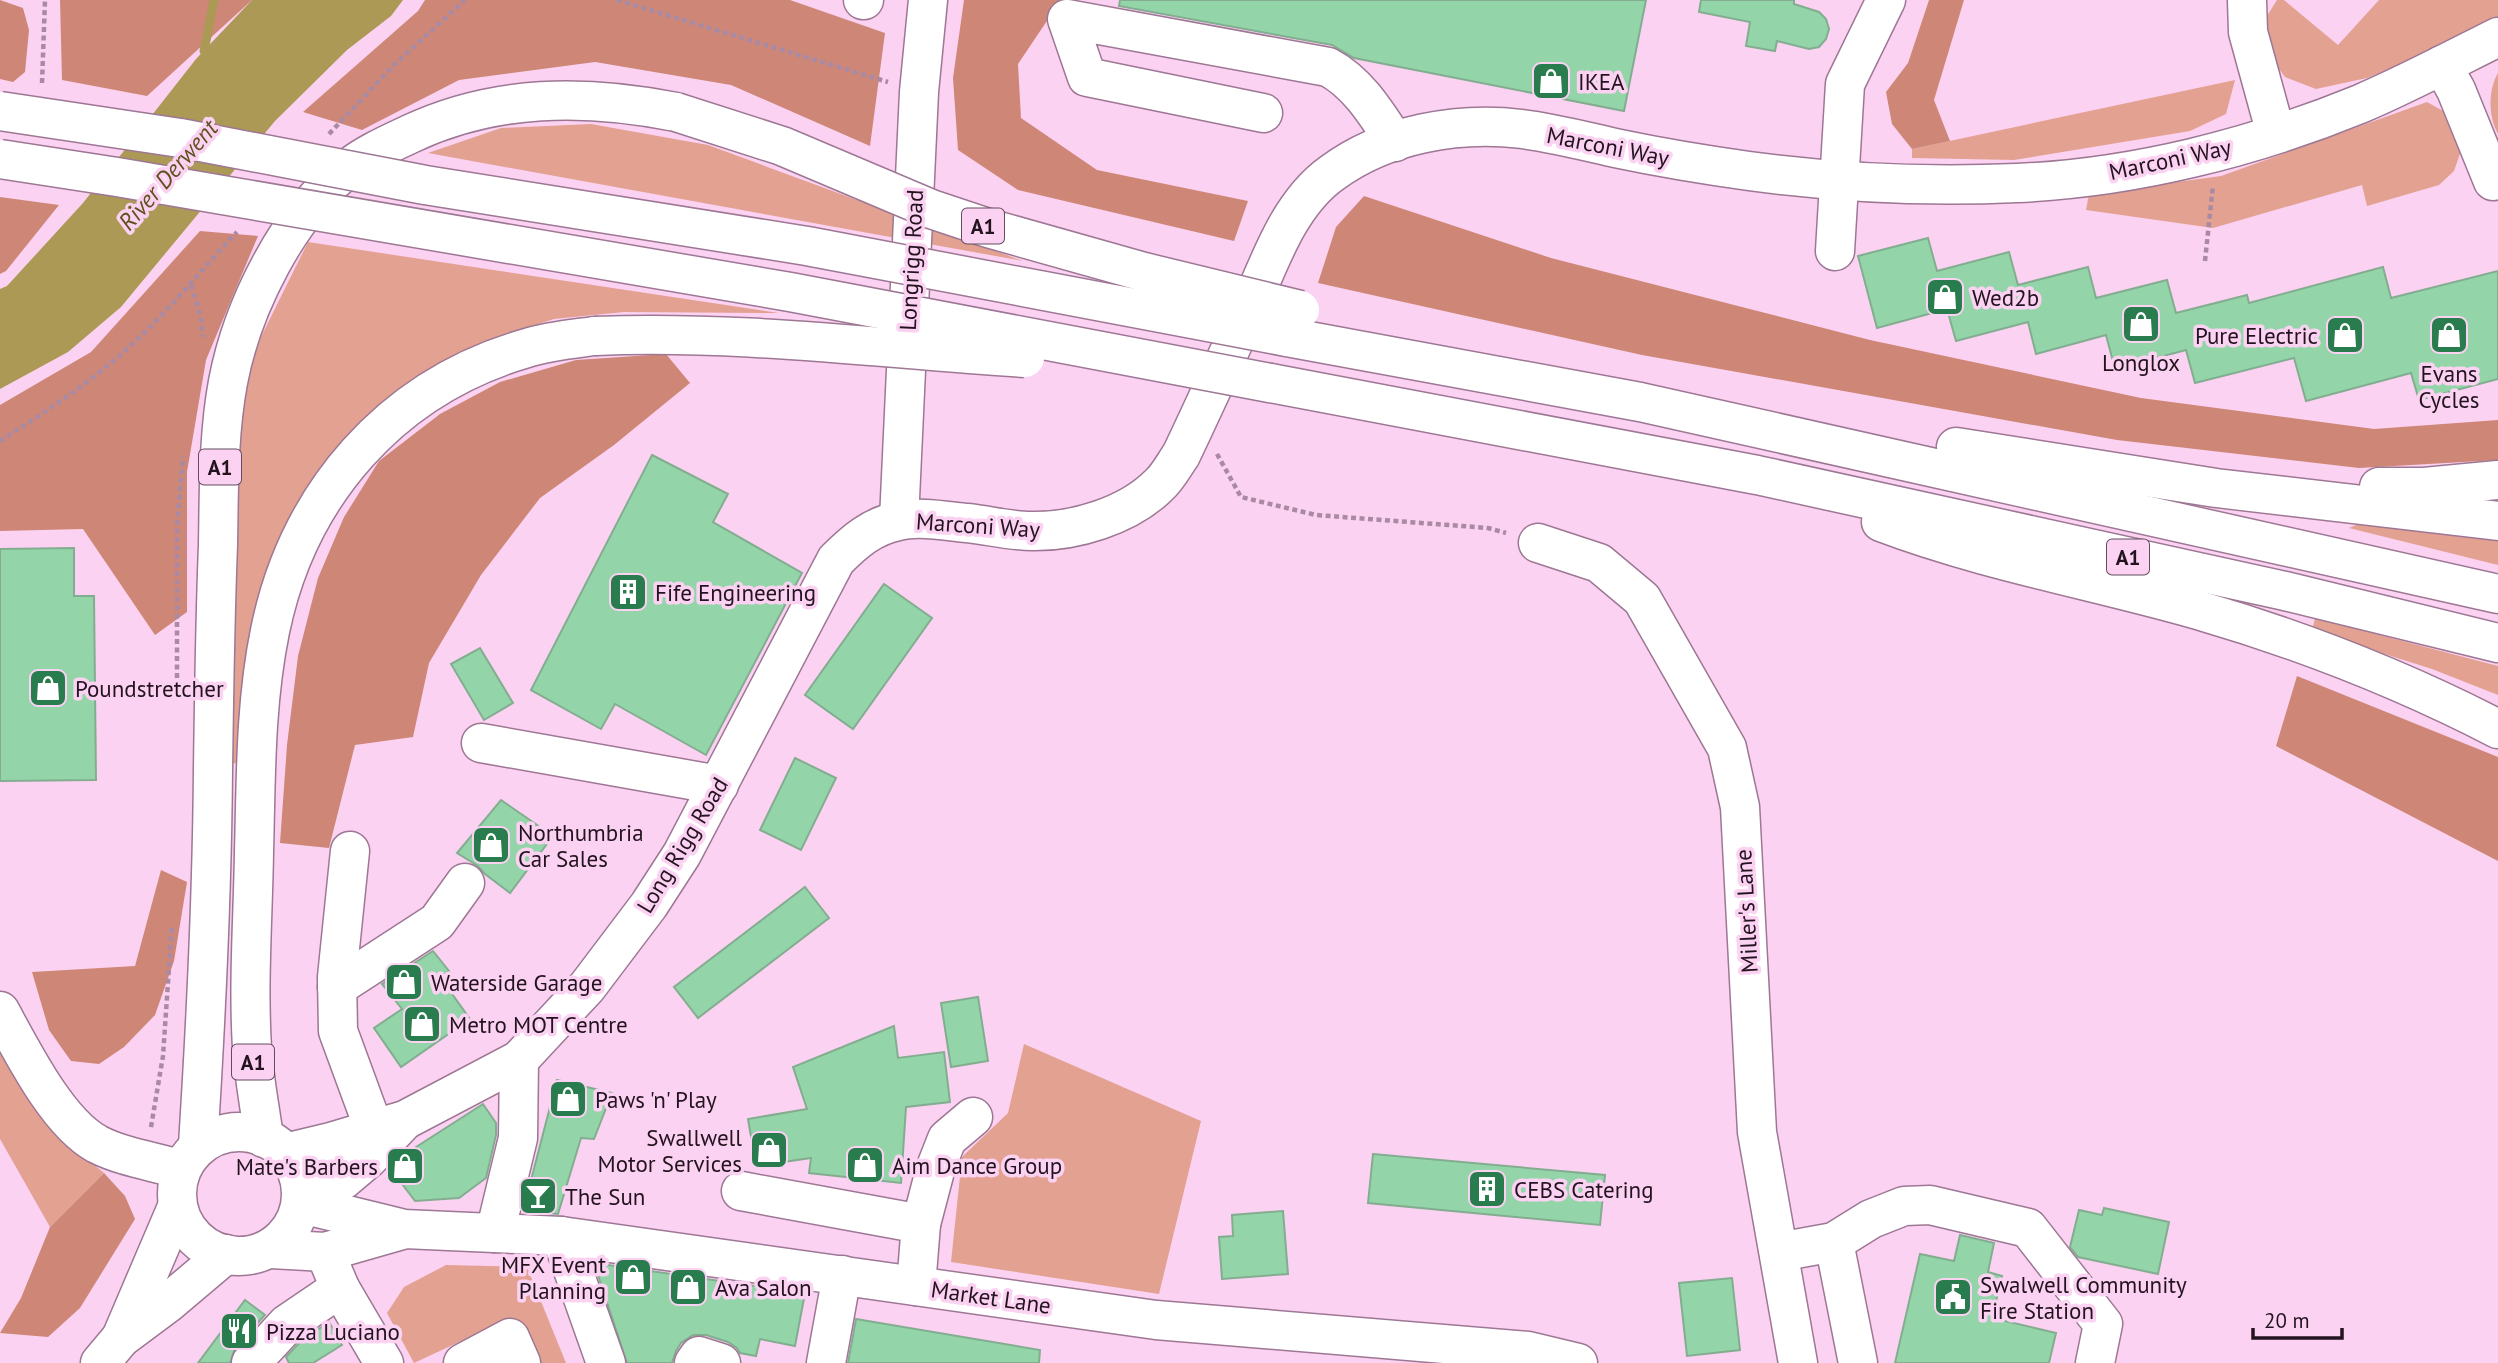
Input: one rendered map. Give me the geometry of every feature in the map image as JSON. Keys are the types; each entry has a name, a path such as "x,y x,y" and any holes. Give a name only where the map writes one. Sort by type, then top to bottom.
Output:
{"main road":[{"name":"Longrigg Road","path":"900,520 919,92 928,0"},
{"path":"1835,251 1845,84 1886,0"},
{"path":"2247,0 2248,32 2276,134"},
{"path":"1263,113 1087,77 1068,9 1328,67 1345,76 1372,107 1395,142"},
{"name":"Marconi Way","path":"900,520 946,521 1030,531 1054,530 1083,525 1139,501 1160,485 1181,455 1283,235 1307,195 1330,174 1358,156 1395,142 1430,132 1466,127 1524,129 1669,159 1839,182 1969,185 2065,179 2133,169 2217,151 2276,134 2358,105 2498,37"},
{"path":"2442,65 2456,90 2493,181"},
{"name":"A1","path":"189,1157 208,996 213,685 221,442 229,380 253,298 279,250 321,195 357,162 375,150 418,130 454,117 524,101 610,101 676,112 782,146 931,209 1144,272 1293,323"},
{"name":"A1","path":"0,111 180,138 425,185 1293,323 1561,386 2498,594"},
{"name":"A1","path":"0,159 790,292 1757,475 2285,591 2498,643"},
{"name":"A1","path":"274,1145 252,1044 257,719 270,630 280,593 309,521 343,468 387,424 442,385 496,359 539,345 595,336 727,336 1188,368"},
{"path":"1808,439 1927,443 2216,488 2498,521"},
{"path":"1757,475 1932,541 2198,610 2305,645 2351,662 2498,729"},
{"path":"2216,488 2424,487 2498,480"},
{"name":"Long Rigg Road","path":"390,1124 519,1060 587,987 649,905 682,854 836,560 864,534 900,520"},
{"name":"Miller's Lane","path":"1538,543 1599,563 1642,599 1727,748 1740,807 1757,1132 1798,1363"},
{"path":"481,743 719,785"},
{"path":"350,851 337,987 338,1031 390,1124"},
{"path":"337,987 437,922 465,883"},
{"path":"0,1011 61,1112 95,1143 114,1152 189,1157"},
{"path":"495,1233 518,1138 519,1060"},
{"path":"916,1286 921,1224 936,1167 947,1139 974,1116"},
{"path":"274,1145 298,1175 302,1200 296,1225 271,1249 248,1255 226,1254 206,1246 193,1235 177,1207 175,1194 189,1157 213,1137 230,1132 247,1133 274,1145 331,1142 390,1124"},
{"path":"302,1200 343,1180 369,1158 390,1124"},
{"path":"741,1191 921,1224"},
{"name":"Market Lane","path":"302,1200 404,1229 561,1236 1156,1320 1528,1351 1578,1363"},
{"path":"1779,1252 1834,1242 1871,1219 1904,1206 1930,1205 2028,1228 2103,1324 2095,1363"},
{"path":"107,1356 177,1207"},
{"name":"Market Lane","path":"271,1249 325,1252 404,1229"},
{"path":"561,1236 606,1363"},
{"path":"1834,1242 1858,1363"},
{"path":"325,1252 341,1288 382,1362"},
{"path":"107,1356 226,1254"},
{"path":"826,1363 842,1275"},
{"path":"251,1363 287,1324 341,1288"},
{"path":"463,1363 510,1338 521,1363"},
{"path":"694,1363 699,1356 721,1363"}],"path":[{"path":"617,0 919,92"},
{"path":"2205,261 2217,151"},
{"path":"1198,420 1241,497 1316,515 1488,528 1538,543"}],"shaded area":[{"path":"0,0 23,8 29,30 25,72 13,82 0,79"},
{"path":"60,0 252,0 147,96 62,80"},
{"path":"425,0 790,0 885,33 870,146 731,85 595,62 459,80 362,130 303,112 418,11"},
{"path":"964,0 1061,0 1018,64 1021,118 1097,170 1248,201 1234,241 1018,190 958,150 953,78"},
{"path":"1929,0 1964,0 1934,100 1950,141 1912,149 1892,124 1886,92 1908,63"},
{"path":"2277,0 2284,0 2338,45 2379,0 2498,0 2498,20 2477,34 2367,78 2316,89 2285,77 2269,56 2265,19"},
{"path":"2498,73 2498,134 2490,103 2492,87"},
{"path":"2235,80 2226,114 2190,131 2014,160 1912,158 1912,149"},
{"path":"2427,102 2454,117 2462,148 2454,171 2439,185 2367,206 2362,185 2213,228 2086,210 2089,194 2221,176"},
{"path":"591,124 708,145 1023,261 428,153 501,128"},
{"path":"1364,196 1551,258 1870,340 2141,398 2374,429 2498,420 2498,460 2359,468 2117,440 1642,355 1318,283 1336,227"},
{"path":"0,197 59,205 6,271 0,274"},
{"path":"200,231 258,236 206,360 187,472 187,612 155,635 83,529 0,531 0,405 91,352"},
{"path":"308,242 779,313 624,312 554,319 492,339 447,360 403,387 361,421 325,464 239,763 227,764 234,475 251,357"},
{"path":"666,354 690,383 614,445 540,498 481,575 429,663 413,737 355,745 329,848 280,843 287,745 298,656 318,578 344,517 379,461 440,414 500,382 576,360"},
{"path":"2361,523 2498,539 2498,565 2349,528"},
{"path":"2315,618 2498,666 2498,695 2432,669 2312,631"},
{"path":"2297,676 2498,757 2498,861 2276,746"},
{"path":"161,870 187,882 174,961 155,1015 124,1047 99,1064 71,1061 49,1030 32,972 135,966"},
{"path":"0,1040 64,1140 104,1173 50,1227 0,1139"},
{"path":"1024,1044 1201,1121 1159,1294 951,1262 962,1157 1008,1113"},
{"path":"104,1173 125,1196 135,1219 80,1308 48,1337 0,1333 21,1298 50,1227"},
{"path":"446,1265 527,1267 566,1363 534,1363 485,1330 414,1363 387,1313 404,1287"}],"water":[{"name":"River Derwent","path":"252,0 403,0 391,16 347,50 275,121 121,307 68,352 0,389 0,289 7,286 83,203 196,59"}],"building":[{"name":"IKEA","path":"1120,0 1646,0 1624,111 1354,58 1332,45 1119,6"},
{"path":"1701,0 1794,0 1794,4 1819,12 1826,19 1829,29 1826,39 1819,47 1809,49 1777,41 1775,51 1746,46 1750,22 1699,12"},
{"path":"1928,238 1937,271 2009,252 2018,285 2088,267 2096,298 2167,280 2176,313 2247,295 2249,303 2383,267 2391,298 2498,271 2498,379 2419,400 2411,373 2306,401 2294,358 2195,383 2186,350 2115,369 2106,335 2036,354 2028,322 1956,341 1947,309 1877,328 1858,256"},
{"path":"652,455 728,494 713,522 802,573 706,755 615,704 601,729 531,690"},
{"name":"Poundstretcher","path":"74,548 74,596 94,596 96,780 0,781 0,549"},
{"path":"884,584 932,618 853,729 805,695"},
{"path":"480,648 513,703 484,720 451,664"},
{"path":"795,758 836,778 801,850 760,830"},
{"path":"501,800 553,836 510,893 478,866 457,853"},
{"path":"805,887 829,918 698,1018 674,987"},
{"name":"Metro MOT Centre","path":"433,951 449,971 440,977 470,1019 401,1067 374,1028 402,1009 382,984"},
{"path":"978,997 988,1061 951,1067 941,1003"},
{"path":"894,1026 898,1058 944,1052 950,1102 906,1107 901,1183 809,1173 811,1158 756,1166 748,1119 807,1109 793,1067"},
{"path":"557,1080 612,1093 594,1139 581,1138 558,1214 523,1211"},
{"path":"483,1104 496,1123 496,1135 486,1178 459,1198 415,1201 390,1168 399,1158"},
{"name":"CEBS Catering","path":"1373,1154 1605,1175 1600,1225 1368,1203"},
{"path":"2104,1208 2169,1222 2158,1274 2078,1257 2070,1247 2079,1210 2102,1215"},
{"path":"1283,1211 1288,1274 1222,1279 1219,1237 1233,1236 1232,1215"},
{"name":"Swalwell Community Fire Station","path":"1960,1235 1994,1243 1988,1272 2002,1276 1992,1318 2056,1333 2049,1363 1895,1363 1920,1254 1954,1261"},
{"path":"594,1263 805,1293 795,1346 760,1339 756,1356 740,1353 728,1342 706,1335 693,1335 681,1343 672,1363 627,1363"},
{"path":"1732,1278 1740,1350 1687,1356 1679,1283"},
{"path":"245,1300 265,1315 235,1348 230,1363 198,1363"},
{"path":"856,1319 1040,1350 1039,1363 848,1363"},
{"path":"329,1322 342,1345 313,1363 289,1363 286,1357 301,1341"}],"waterway":[{"path":"204,51 214,0"}],"place":[{"name":"IKEA","path":"1551,81"},
{"name":"Wed2b","path":"1945,297"},
{"name":"Longlox","path":"2141,324"},
{"name":"Pure Electric","path":"2345,335"},
{"name":"Evans Cycles","path":"2449,335"},
{"name":"Fife Engineering","path":"628,592"},
{"name":"Poundstretcher","path":"48,688"},
{"name":"Northumbria Car Sales","path":"491,845"},
{"name":"Waterside Garage","path":"404,982"},
{"name":"Metro MOT Centre","path":"422,1024"},
{"name":"Paws 'n' Play","path":"568,1099"},
{"name":"Swallwell Motor Services","path":"769,1150"},
{"name":"Aim Dance Group","path":"865,1165"},
{"name":"Mate's Barbers","path":"405,1166"},
{"name":"CEBS Catering","path":"1487,1189"},
{"name":"The Sun","path":"538,1196"},
{"name":"MFX Event Planning","path":"633,1277"},
{"name":"Ava Salon","path":"688,1287"},
{"name":"Swalwell Community Fire Station","path":"1953,1297"},
{"name":"Pizza Luciano","path":"239,1331"}]}
